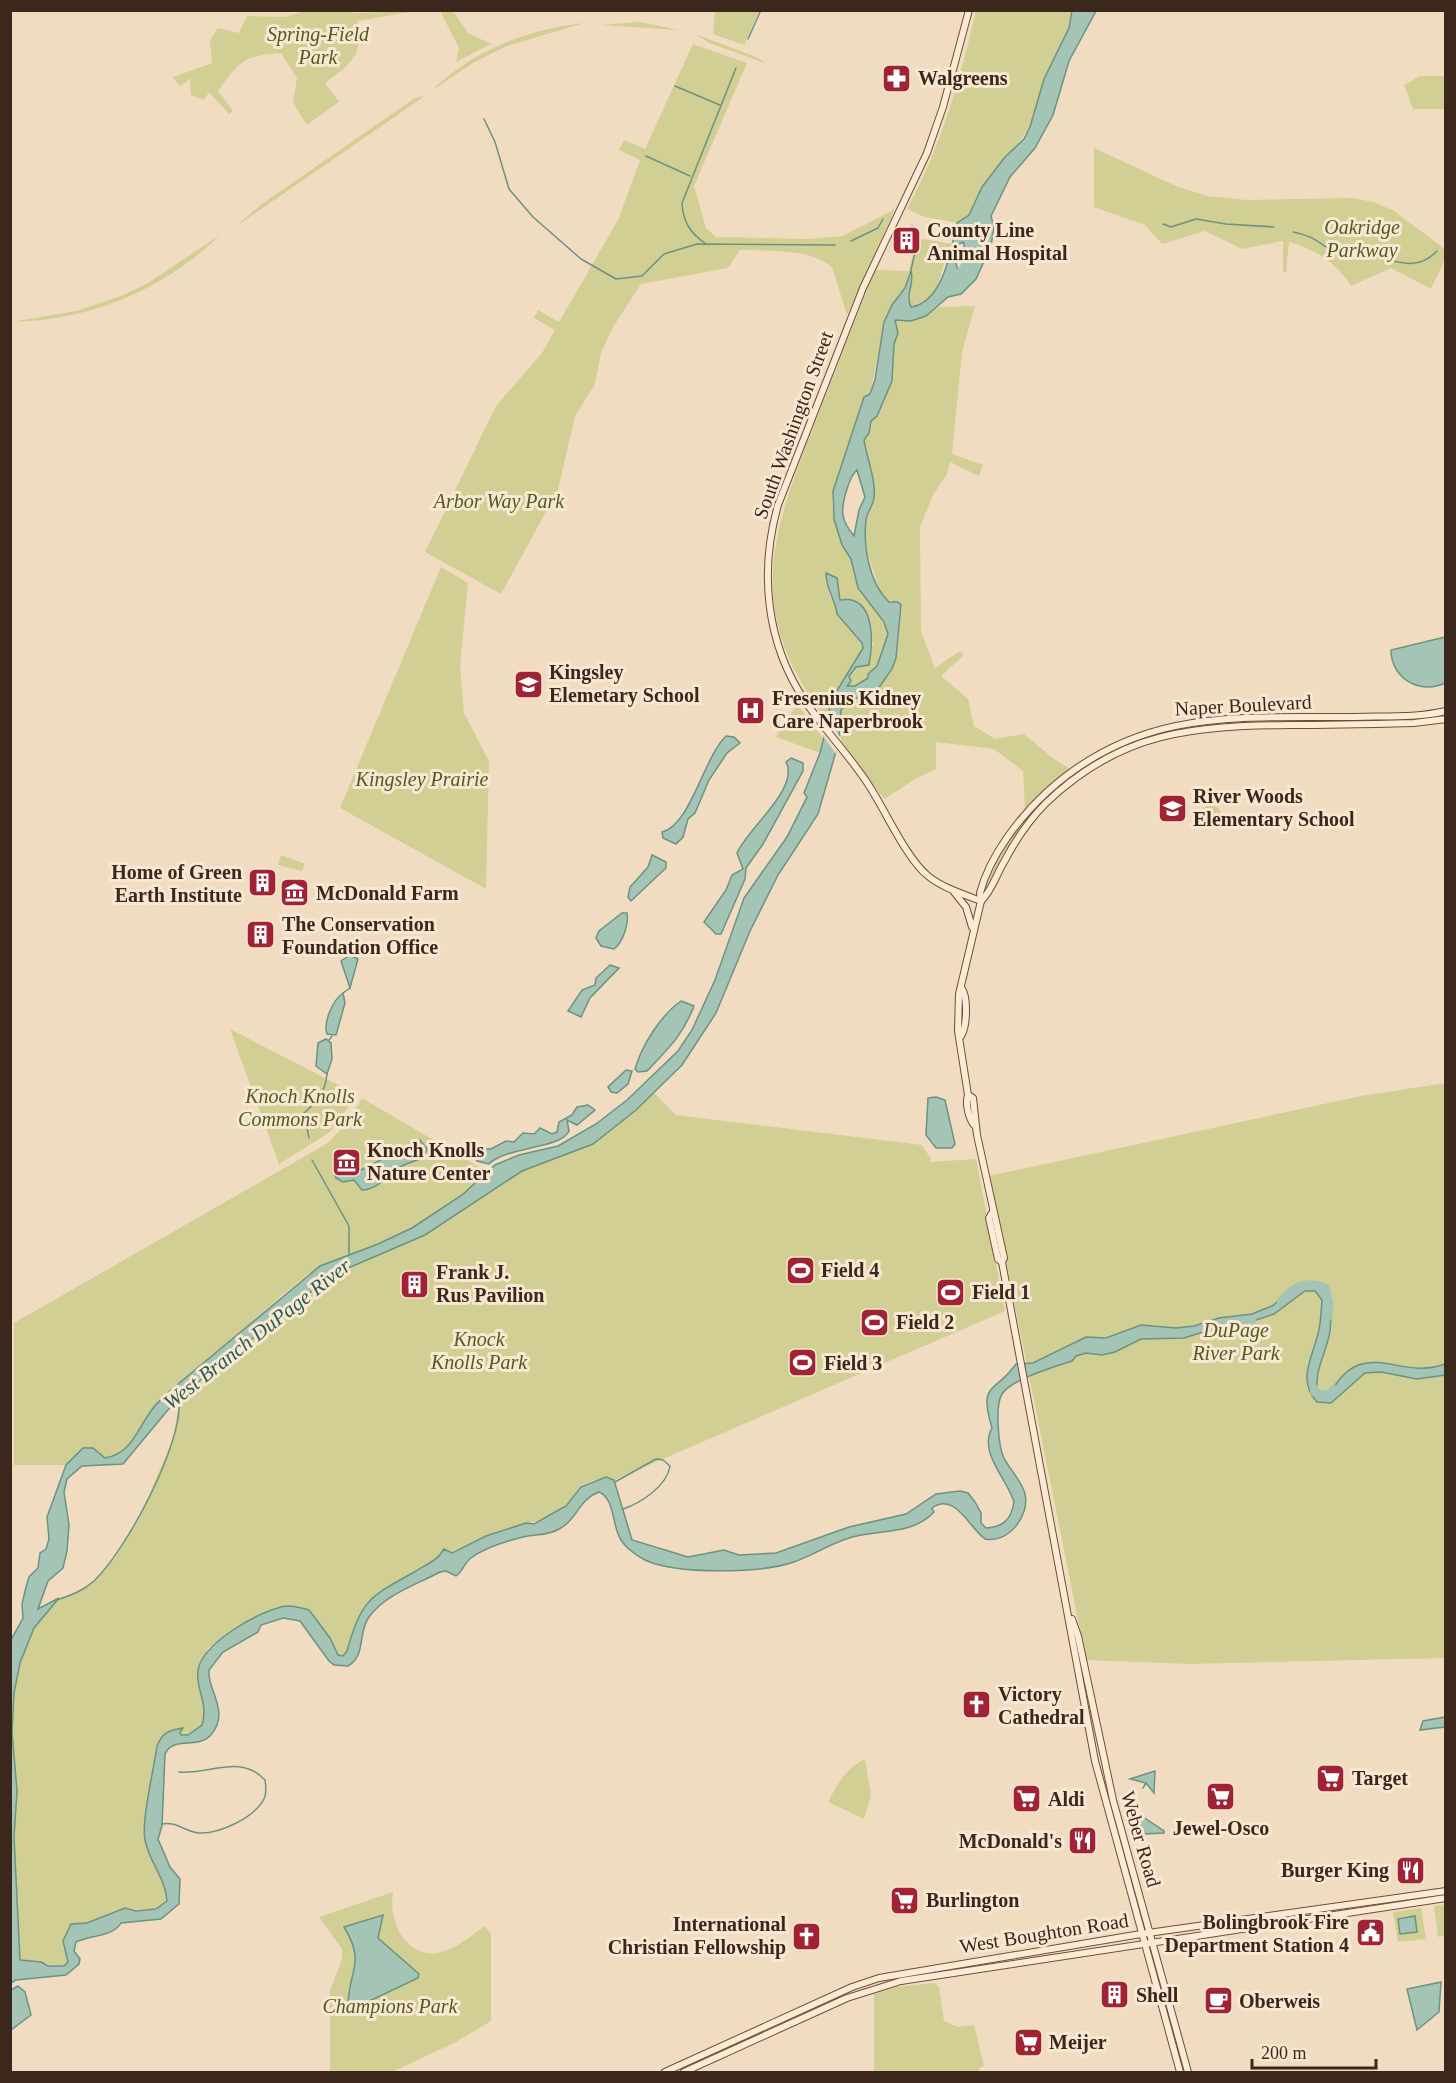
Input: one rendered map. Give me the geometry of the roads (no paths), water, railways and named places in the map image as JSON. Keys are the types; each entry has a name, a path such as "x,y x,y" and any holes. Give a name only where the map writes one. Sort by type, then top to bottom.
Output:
{"main road":[{"name":"South Washington Street","path":"969,10 932,138 860,295 783,493 771,532 767,581 777,644 798,690 882,804 917,864 928,876 951,890 981,901"},
{"name":"Naper Boulevard","path":"981,901 980,893 986,876 1007,839 1023,817 1070,772 1125,740 1167,726 1214,719 1405,716 1446,711"},
{"name":"Naper Boulevard","path":"981,901 990,891 1015,843 1046,804 1093,766 1142,742 1177,732 1215,727 1414,723 1446,719"},
{"path":"951,890 966,907 972,931"},
{"name":"Weber Road","path":"981,901 972,931 962,989 958,994 958,1031 961,1036 968,1095 973,1098 978,1121 976,1126 992,1213 989,1218 998,1259 1002,1262 1095,1761 1180,2073"},
{"name":"Weber Road","path":"1069,1613 1078,1636 1111,1792 1188,2073"},
{"name":"West Boughton Road","path":"665,2073 852,1987 879,1978 1141,1934 1446,1891"},
{"name":"West Boughton Road","path":"684,2073 791,2023 881,1985 1446,1898"},
{"path":"1168,2027 1171,2029 1178,2048 1183,2051"}],"water":[{"path":"1072,11 1096,11 1069,61 1053,115 1035,148 1010,177 991,216 994,227 991,246 976,279 961,294 948,297 926,316 911,321 895,320 898,333 894,344 892,381 877,416 871,421 869,433 864,440 873,476 874,491 866,520 867,552 872,575 882,594 889,602 898,602 901,605 896,658 892,669 875,693 865,694 848,702 841,710 839,741 818,814 778,875 750,931 716,1013 682,1065 636,1110 593,1144 522,1171 425,1235 332,1275 177,1399 123,1464 82,1466 67,1479 64,1492 69,1525 67,1551 63,1568 48,1581 38,1609 59,1598 34,1628 20,1663 14,1693 12,1732 17,1791 14,1837 20,1960 41,1962 48,1966 64,1966 68,1962 63,1941 71,1924 87,1923 125,1908 136,1911 156,1909 167,1901 164,1885 147,1848 144,1831 157,1746 161,1738 170,1731 183,1728 181,1735 188,1735 202,1725 204,1709 198,1683 198,1670 209,1650 232,1631 270,1611 288,1606 309,1610 330,1638 338,1655 343,1656 363,1609 388,1587 432,1562 444,1549 452,1553 486,1536 526,1523 534,1524 566,1506 581,1487 606,1477 614,1480 632,1540 688,1557 724,1550 739,1555 776,1553 849,1527 906,1514 936,1494 960,1491 968,1493 975,1502 981,1513 981,1523 986,1528 997,1526 1011,1514 1014,1502 991,1457 989,1437 992,1428 987,1402 991,1390 1016,1364 1033,1363 1086,1337 1106,1338 1141,1325 1176,1328 1194,1326 1219,1318 1252,1314 1272,1306 1303,1282 1326,1288 1330,1304 1330,1331 1317,1377 1318,1393 1328,1397 1341,1378 1354,1367 1368,1363 1412,1368 1428,1368 1445,1364 1445,1375 1417,1379 1381,1372 1365,1373 1331,1403 1317,1402 1311,1394 1307,1378 1319,1330 1322,1300 1315,1291 1305,1291 1274,1314 1244,1324 1216,1328 1184,1338 1141,1339 1115,1352 1102,1355 1086,1353 1076,1356 1072,1361 1015,1383 1007,1389 1000,1399 998,1426 1000,1444 1004,1458 1019,1480 1026,1502 1016,1527 1002,1537 985,1539 954,1507 940,1504 932,1508 934,1512 925,1520 915,1525 894,1531 849,1538 780,1566 719,1571 677,1568 645,1560 626,1546 618,1534 608,1500 599,1492 587,1499 565,1525 555,1531 523,1537 489,1548 476,1554 456,1576 446,1571 440,1572 384,1602 365,1623 358,1656 348,1666 334,1665 329,1661 300,1621 283,1618 261,1625 258,1632 223,1652 209,1670 219,1710 216,1727 210,1736 199,1742 174,1745 165,1754 162,1826 158,1839 170,1867 180,1879 179,1904 161,1919 121,1923 113,1931 76,1942 74,1951 80,1959 79,1964 66,1975 16,1980 11,1983 11,1640 23,1618 22,1604 29,1577 38,1568 40,1553 46,1549 49,1539 47,1517 66,1465 83,1448 93,1448 105,1458 121,1452 132,1440 153,1408 171,1390 320,1266 378,1244 412,1228 462,1195 495,1165 519,1155 558,1146 596,1124 627,1100 678,1051 692,1030 715,980 744,898 787,837 807,797 804,793 820,753 828,722 830,702 863,648 862,643 837,614 826,573 837,578 840,600 852,600 860,605 870,622 869,665 856,667 849,676 851,681 847,686 855,686 868,678 868,674 877,666 888,634 884,622 858,588 851,559 842,545 834,519 833,491 864,397 870,394 875,380 884,322 892,305 905,288 911,271 909,302 911,307 922,303 938,285 949,260 957,223 969,215 982,187 1005,157 1024,139 1030,127 1044,79 1069,28","holes":["963,242 968,258 964,268 958,270 954,257 959,244","857,470 865,497 859,510 854,536 846,523 843,511 844,498"]},
{"path":"1445,637 1445,683 1426,687 1417,685 1409,682 1396,669 1391,650"},
{"path":"726,736 734,737 740,743 727,753 709,780 695,813 688,819 683,837 676,844 663,838 662,832 672,827 689,805 711,759"},
{"path":"791,758 803,763 803,771 763,844 746,868 745,879 721,934 716,934 704,922 726,890 732,875 743,869 737,853 780,796 786,784 788,772 786,762"},
{"path":"652,855 666,862 666,868 631,901 628,897 630,887 648,867"},
{"path":"622,913 627,913 627,922 620,942 614,949 601,946 596,938 599,931"},
{"path":"350,955 358,959 350,988 341,961"},
{"path":"610,965 619,968 590,998 581,1017 568,1011 582,990 595,985 596,978"},
{"path":"343,993 345,1003 336,1035 327,1034 326,1024 330,1012"},
{"path":"681,1001 694,1006 680,1034 647,1071 638,1072 635,1069 647,1041 666,1014"},
{"path":"326,1039 331,1043 332,1059 327,1074 316,1066 318,1043"},
{"path":"626,1070 632,1071 628,1084 617,1093 611,1092 608,1087"},
{"path":"936,1097 945,1100 955,1144 952,1148 936,1148 926,1135 928,1098"},
{"path":"588,1105 595,1110 577,1125 567,1120 569,1131 556,1141 508,1154 489,1164 477,1161 474,1156 476,1149 491,1149 506,1141 514,1142 523,1133 534,1134 540,1128 552,1134 557,1132 559,1122 572,1115 577,1107"},
{"path":"420,1140 427,1149 424,1156 398,1168 374,1187 362,1190 354,1180 343,1182 336,1178 334,1171 337,1168 359,1171"},
{"path":"1445,1717 1445,1727 1420,1730 1423,1721"},
{"path":"1155,1771 1154,1793 1146,1783 1130,1779"},
{"path":"1140,1815 1164,1833 1144,1834 1137,1816"},
{"path":"383,1915 378,1938 419,1974 418,1978 361,2005 348,2005 355,1958 351,1939 344,1927"},
{"path":"1415,1916 1417,1932 1400,1934 1398,1919"},
{"path":"1441,1982 1439,2012 1417,2030 1407,1989"},
{"path":"18,1986 25,1992 31,2015 11,2030 11,1990"}],"waterway":[{"path":"748,39 761,10"},
{"path":"706,244 688,226 682,203 736,68"},
{"path":"675,86 720,105"},
{"path":"484,119 495,142 509,189 533,217 581,259 616,279 642,276 664,254 697,244 835,245"},
{"path":"646,156 690,176"},
{"path":"851,241 878,228 883,219"},
{"path":"1163,224 1171,227 1196,219 1226,224 1274,227"},
{"path":"912,226 919,231 919,235"},
{"path":"1293,232 1308,236 1333,251 1347,256 1371,256 1414,263 1429,258 1437,251"},
{"path":"911,270 918,239"},
{"name":"West Branch DuPage River","path":"956,278 966,264 971,249"},
{"path":"343,993 350,988"},
{"path":"329,1040 332,1036"},
{"path":"309,1138 304,1113 320,1096 327,1074"},
{"path":"312,1160 349,1226 349,1254"},
{"path":"1281,1301 1301,1286 1313,1285 1326,1288 1330,1306 1327,1318"},
{"path":"1208,1329 1252,1321"},
{"path":"1314,1388 1314,1392 1328,1395 1334,1389"},
{"path":"57,1600 81,1590 94,1581 107,1566 136,1522 163,1468 178,1418 179,1399"},
{"path":"615,1482 656,1459 663,1460 670,1466 659,1487 638,1503 623,1509"},
{"path":"162,1824 172,1824 199,1833 216,1831 244,1818 259,1806 265,1797 265,1780 245,1768 235,1766 179,1772"},
{"path":"1143,1788 1146,1783"},
{"path":"1137,1810 1138,1815"}],"place":[{"name":"Walgreens","path":"897,78"},
{"name":"County Line Animal Hospital","path":"906,241"},
{"name":"Kingsley Elemetary School","path":"528,684"},
{"name":"Fresenius Kidney Care Naperbrook","path":"751,710"},
{"name":"River Woods Elementary School","path":"1172,808"},
{"name":"Home of Green Earth Institute","path":"263,883"},
{"name":"McDonald Farm","path":"295,893"},
{"name":"The Conservation Foundation Office","path":"261,935"},
{"name":"Knoch Knolls Nature Center","path":"346,1162"},
{"name":"Field 4","path":"800,1270"},
{"name":"Frank J. Rus Pavilion","path":"415,1284"},
{"name":"Field 1","path":"951,1292"},
{"name":"Field 2","path":"875,1322"},
{"name":"Field 3","path":"803,1363"},
{"name":"Victory Cathedral","path":"977,1705"},
{"name":"Target","path":"1331,1778"},
{"name":"Jewel-Osco","path":"1221,1797"},
{"name":"Aldi","path":"1027,1799"},
{"name":"McDonald's","path":"1083,1841"},
{"name":"Burger King","path":"1410,1870"},
{"name":"Burlington","path":"905,1900"},
{"name":"Bolingbrook Fire Department Station 4","path":"1370,1933"},
{"name":"International Christian Fellowship","path":"807,1936"},
{"name":"Shell","path":"1115,1995"},
{"name":"Oberweis","path":"1218,2001"},
{"name":"Meijer","path":"1028,2042"}],"park label":[{"name":"Spring-Field Park","path":"318,46"},
{"name":"Oakridge Parkway","path":"1362,238"},
{"name":"Arbor Way Park","path":"499,501"},
{"name":"Kingsley Prairie","path":"422,779"},
{"name":"Knoch Knolls Commons Park","path":"300,1108"},
{"name":"DuPage River Park","path":"1236,1342"},
{"name":"Knock Knolls Park","path":"479,1350"},
{"name":"Champions Park","path":"390,2006"}]}
